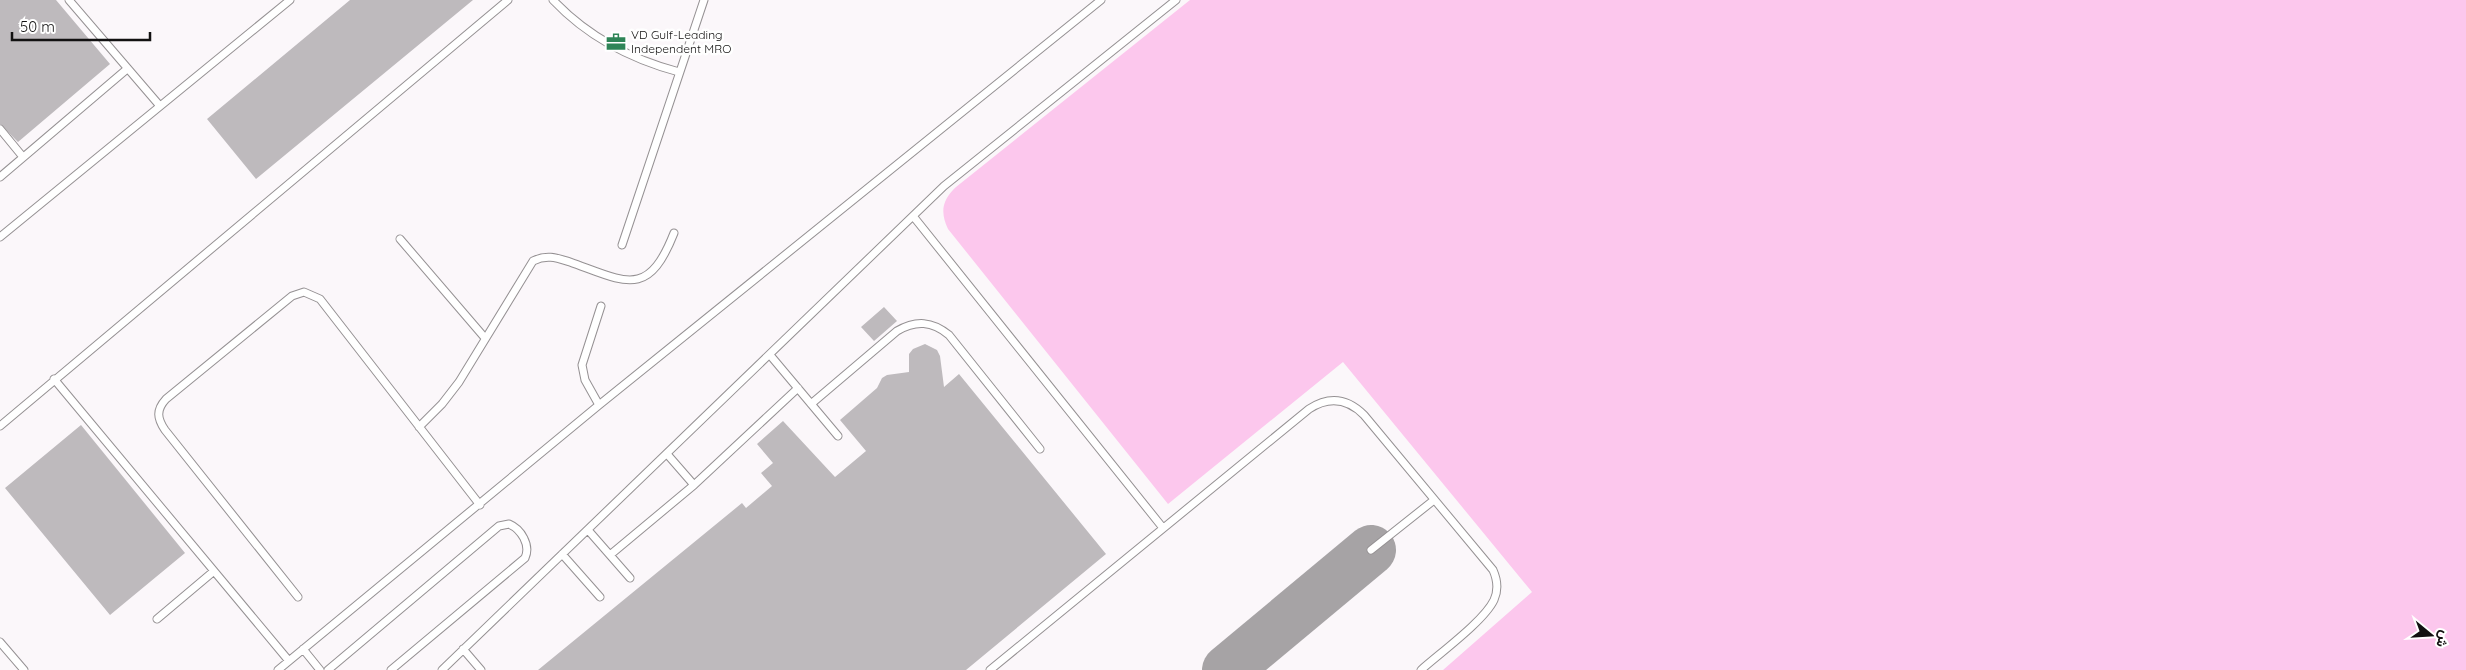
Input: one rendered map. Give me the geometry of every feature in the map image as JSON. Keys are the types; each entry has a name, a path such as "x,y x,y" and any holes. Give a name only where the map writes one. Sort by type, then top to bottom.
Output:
{"lane":[{"path":"69,0 126,69 160,106"},
{"path":"0,237 290,0"},
{"path":"0,426 508,0"},
{"path":"553,0 572,18 611,46 640,60 679,72"},
{"path":"622,245 704,0"},
{"path":"278,670 599,405 1101,0"},
{"path":"442,670 913,216 972,162 1176,0"},
{"path":"0,177 126,69"},
{"path":"0,130 23,157"},
{"path":"913,216 1163,528"},
{"path":"419,427 451,393 528,268 540,257 557,258 618,279 629,280 650,274 658,266 674,233"},
{"path":"400,239 485,338"},
{"path":"298,597 165,430 158,418 161,405 292,296 304,292 320,299 480,505"},
{"path":"599,405 582,370 583,360 601,306"},
{"path":"811,404 897,331 907,326 929,324 940,328 949,335 1040,448"},
{"path":"770,355 838,436"},
{"path":"54,379 288,661"},
{"path":"610,555 694,485 798,388"},
{"path":"990,670 1309,409 1328,400 1343,401 1356,408 1493,570 1498,585 1494,601 1482,616 1421,670"},
{"path":"667,454 694,485"},
{"path":"1371,550 1434,500"},
{"path":"328,670 499,526 513,526 526,544 527,553 525,558 391,670"},
{"path":"588,530 630,578"},
{"path":"562,554 600,597"},
{"path":"157,620 214,571"},
{"path":"0,642 24,670"},
{"path":"303,649 320,670"},
{"path":"463,649 481,670"}],"shaded area":[{"path":"1190,0 2466,0 2466,670 1443,670 1532,592 1343,362 1168,504 945,223 943,212 945,202 956,187"}],"building":[{"path":"0,0 56,0 110,64 18,142 0,124"},
{"path":"350,0 473,0 256,179 207,119"},
{"path":"884,307 897,321 874,341 861,327"},
{"path":"925,344 937,350 940,356 944,387 959,374 1106,554 966,670 538,670 742,503 746,508 772,486 761,473 773,463 757,444 783,421 835,477 866,451 840,420 877,388 882,378 887,375 909,372 909,354 913,349"},
{"path":"81,425 185,553 110,615 5,488"}],"taxiway":[{"path":"1227,670 1371,550"}],"place":[{"name":"VD Gulf-Leading Independent MRO","path":"616,42"}]}
